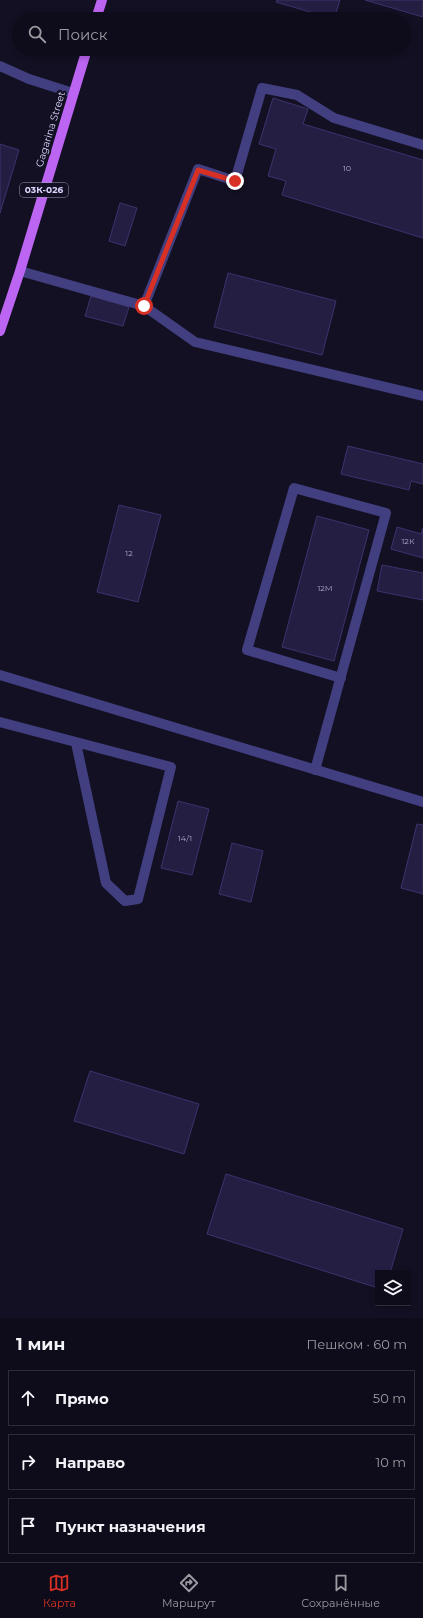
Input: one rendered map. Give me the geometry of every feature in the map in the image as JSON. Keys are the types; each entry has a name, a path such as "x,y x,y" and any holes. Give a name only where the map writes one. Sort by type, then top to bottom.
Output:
{"main road":[{"path":"98,12 102,0"},
{"name":"Gagarina Street","path":"0,331 20,271 85,56"}],"lane":[{"path":"0,66 29,79 73,92"},
{"path":"144,306 198,170 235,181 262,88 297,95 334,118 423,146"},
{"path":"20,271 144,306 195,342 423,396"},
{"path":"315,770 341,678 386,513 294,488 247,650 341,678"},
{"path":"0,676 423,802"},
{"path":"0,722 171,767 138,899 125,901 106,883 76,743"}],"building":[{"path":"277,0 340,0 336,12 310,12 276,2"},
{"path":"365,0 423,0 423,17 411,13 411,12 406,12"},
{"path":"273,98 308,109 303,124 423,160 423,238 282,195 286,181 268,176 276,149 259,144"},
{"path":"0,144 19,150 0,213"},
{"path":"120,203 137,208 125,246 109,241"},
{"path":"228,273 336,301 322,355 214,327"},
{"path":"91,296 129,307 123,326 85,316"},
{"path":"348,446 423,464 423,484 411,481 409,490 341,474"},
{"path":"119,505 161,515 138,602 97,592"},
{"path":"317,516 369,530 334,661 282,647"},
{"path":"397,527 421,534 423,528 423,558 391,549"},
{"path":"382,565 423,573 423,600 377,591"},
{"path":"178,801 209,809 192,875 161,868"},
{"path":"417,824 423,825 423,894 401,888"},
{"path":"232,843 263,851 251,902 219,894"},
{"path":"90,1071 199,1104 184,1154 74,1121"},
{"path":"226,1174 403,1229 391,1270 375,1270 375,1287 207,1234"}],"route":[{"path":"144,306 198,170 235,181"}]}
